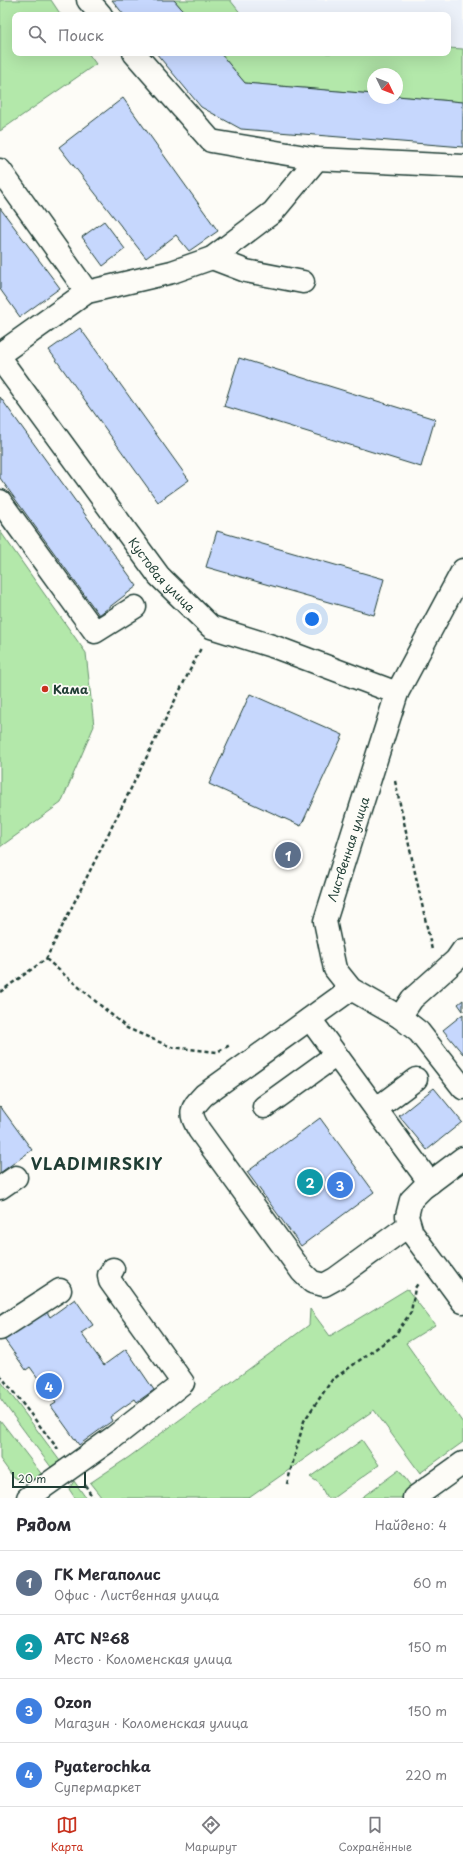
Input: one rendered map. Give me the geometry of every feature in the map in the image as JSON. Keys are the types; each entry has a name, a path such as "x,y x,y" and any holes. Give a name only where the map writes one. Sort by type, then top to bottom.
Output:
{"street":[{"path":"88,0 98,12"},
{"path":"137,56 211,141 317,159 463,166"},
{"path":"0,354 87,292 172,272 212,258 273,212 317,159"},
{"path":"0,170 87,292"},
{"path":"212,258 246,271 304,282"},
{"name":"Кустовая улица","path":"0,359 159,576 211,627 275,647 397,693"},
{"path":"0,501 94,632 135,606"},
{"name":"Лиственная улица","path":"463,570 397,693 325,921 335,969 351,988 400,1017 419,1032 463,1088"},
{"path":"400,1017 412,999 456,960 463,950"},
{"path":"351,988 204,1096 192,1108 192,1118 236,1182 302,1272 312,1282 324,1285 335,1279 409,1225"},
{"path":"310,1019 430,1183"},
{"path":"264,1107 336,1055"},
{"path":"376,1109 416,1079"},
{"path":"463,1158 430,1183 411,1200 407,1216 412,1233 463,1302"},
{"path":"28,1498 71,1466 114,1437 183,1383 110,1281 109,1275 113,1269"},
{"path":"0,1329 60,1290"},
{"path":"414,1498 463,1463"}],"path":[{"path":"0,992 46,959 211,627"},
{"path":"395,779 438,976"},
{"path":"46,959 128,1028 171,1047 217,1052 236,1042"},
{"path":"287,1484 304,1421 332,1380 395,1335 411,1312 415,1288 433,1262"},
{"path":"0,1375 71,1466 93,1498"}],"shaded area":[{"path":"230,0 463,0 463,49 451,48 451,12 240,12"}],"green space":[{"path":"0,0 51,0 59,12 12,12 12,56 90,56 96,64 0,131"},
{"path":"174,0 230,0 240,12 184,12"},
{"path":"451,48 463,49 463,102 403,97 403,68 367,68 367,93 245,83 222,56 451,56"},
{"name":"Кама","path":"0,531 86,653 94,726 61,803 0,847"},
{"path":"407,1289 435,1325 406,1343 463,1423 463,1442 420,1473 374,1410 249,1498 102,1498 90,1483 129,1457 309,1325 310,1309 330,1336"},
{"path":"0,1380 60,1461 51,1467 0,1398"},
{"path":"0,1420 43,1476 32,1481 23,1482 13,1477 0,1459"},
{"path":"362,1440 379,1465 333,1498 327,1498 319,1483 310,1477"},
{"path":"399,1470 413,1489 401,1498 361,1498"},
{"path":"74,1481 86,1498 75,1498 69,1489"}],"building":[{"path":"112,0 174,0 184,12 122,12"},
{"path":"158,56 222,56 245,83 367,93 367,104 403,104 403,97 463,102 463,147 241,129 201,107"},
{"path":"123,98 218,231 189,251 176,235 146,258 59,147"},
{"path":"0,208 60,288 20,317 0,289"},
{"path":"104,221 125,249 103,266 82,237"},
{"path":"80,328 189,480 158,502 49,350"},
{"path":"239,358 435,419 421,467 224,406"},
{"path":"0,397 137,586 99,615 0,478"},
{"path":"217,531 384,579 374,615 206,567"},
{"path":"250,694 343,735 301,826 209,784"},
{"path":"463,1000 463,1011 458,1004"},
{"path":"463,1014 463,1054 443,1030"},
{"path":"434,1088 462,1122 427,1150 399,1116"},
{"path":"0,1106 32,1150 0,1173"},
{"path":"320,1118 374,1192 301,1246 247,1172"},
{"path":"75,1299 93,1325 81,1333 104,1365 126,1349 154,1390 137,1402 135,1399 122,1408 110,1417 112,1421 79,1445 51,1406 56,1403 30,1367 26,1370 4,1339 46,1310 50,1317"}],"place":[{"name":"Кама","path":"45,689"},
{"name":"ГК Мегаполис","path":"288,855"},
{"name":"АТС №68","path":"310,1182"},
{"name":"Ozon","path":"340,1185"},
{"name":"Pyaterochka","path":"49,1386"}],"district":[{"name":"VLADIMIRSKIY","path":"97,1163"}]}
